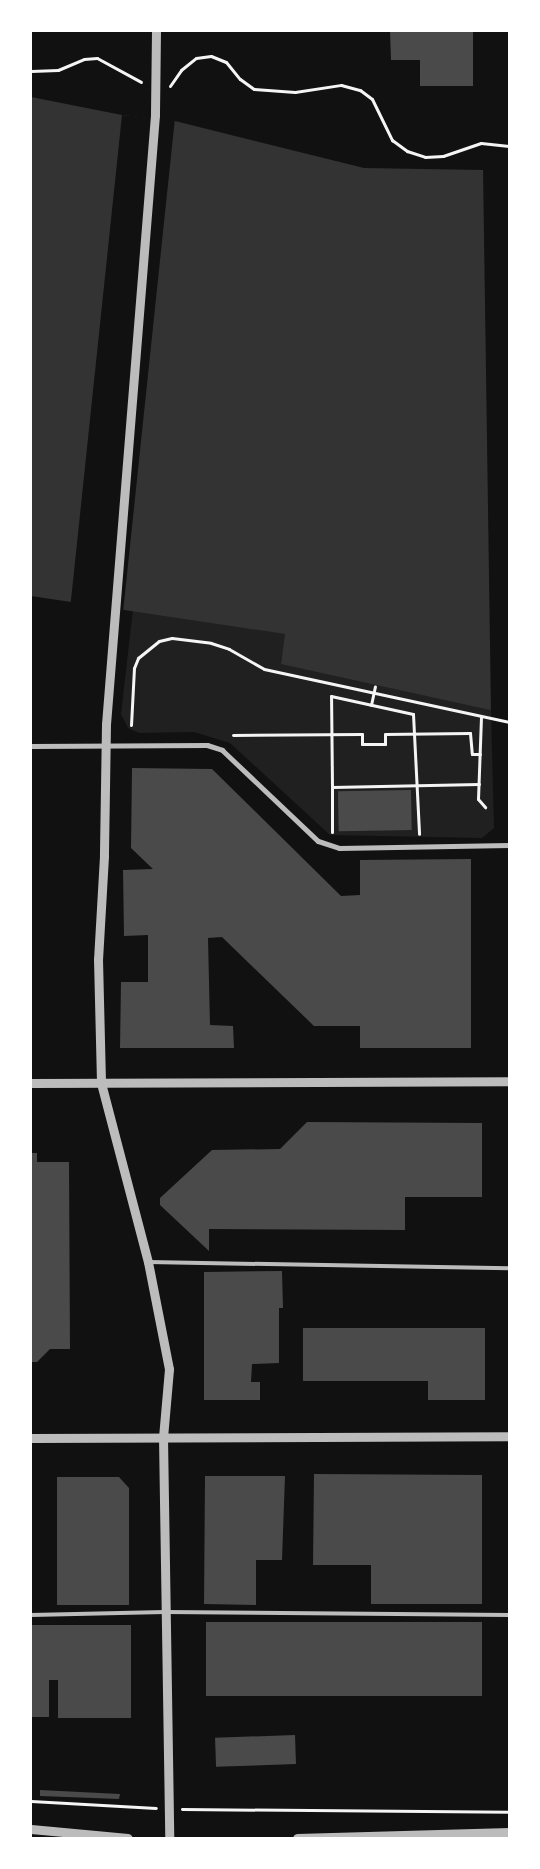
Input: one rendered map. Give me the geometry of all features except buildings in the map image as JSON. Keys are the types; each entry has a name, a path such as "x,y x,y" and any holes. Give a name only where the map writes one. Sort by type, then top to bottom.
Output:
{"street":[{"path":"156,31 156,115 104,746 104,856 98,959 101,1083 148,1262 169,1369 162,1437 169,1838"},
{"path":"31,746 207,745 222,750 318,841 339,848 509,845"},
{"path":"31,1083 509,1082"},
{"path":"31,1438 509,1436"},
{"path":"31,1829 128,1838"},
{"path":"298,1838 509,1832"}],"lane":[{"path":"148,1262 509,1268"},
{"path":"31,1615 165,1612 509,1615"}],"path":[{"path":"31,71 58,70 84,59 96,58 138,82 172,86 181,70 196,58 211,56 226,62 240,79 254,89 295,92 341,85 360,90 372,99 392,140 407,151 425,157 443,156 481,143 509,146"},
{"path":"131,725 134,668 138,658 152,645 172,638 211,643 229,649 264,669 509,722"},
{"path":"371,704 375,686"},
{"path":"332,832 331,696 413,714 419,834"},
{"path":"481,717 478,799 485,807"},
{"path":"233,735 362,734 362,744 385,744 384,734 470,733 472,754 480,754"},
{"path":"332,787 479,784"},
{"path":"31,1801 168,1809 509,1812"}],"shaded area":[{"path":"31,97 122,115 175,121 364,168 483,170 509,174 509,709 490,710 281,664 285,634 31,596"},
{"path":"133,609 286,634 281,663 491,710 494,828 482,838 330,835 230,743 194,732 139,733 128,728 121,714"}],"pier":[{"path":"122,115 175,121 123,612 70,606"},
{"path":"483,167 509,172 509,711 491,712"}]}
